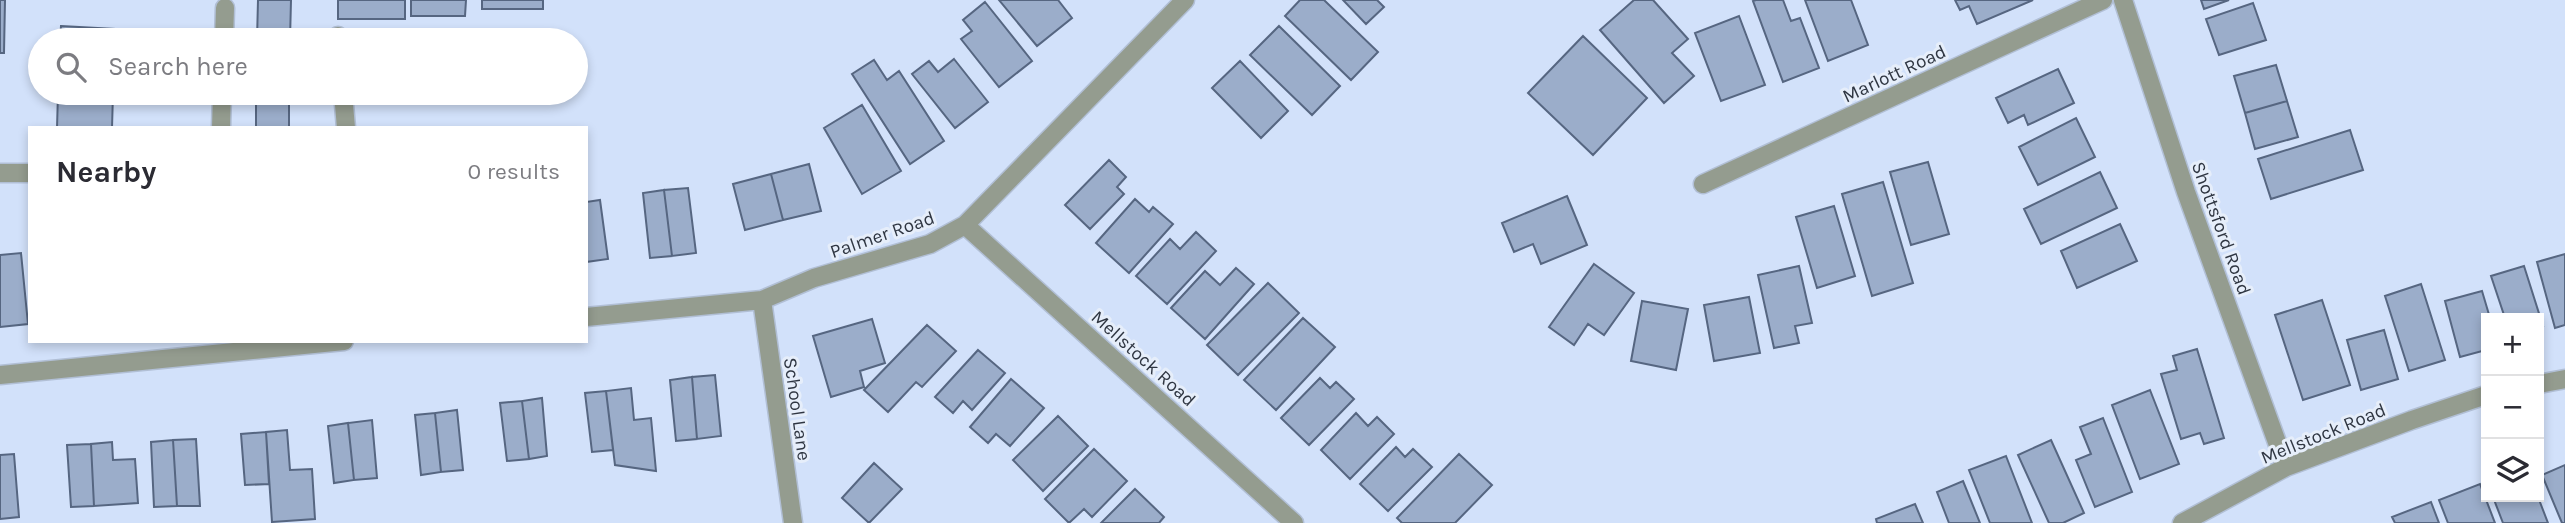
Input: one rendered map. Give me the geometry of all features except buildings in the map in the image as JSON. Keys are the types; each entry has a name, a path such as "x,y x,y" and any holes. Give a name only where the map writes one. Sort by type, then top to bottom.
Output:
{"street":[{"name":"Palmer Road","path":"588,317 762,300 814,278 930,244 965,225 1185,0"},
{"name":"Marlott Road","path":"1703,184 2103,0"},
{"name":"Shottsford Road","path":"2123,0 2186,192 2286,467"},
{"path":"224,28 225,8"},
{"path":"221,126 222,105"},
{"path":"344,105 346,126"},
{"path":"0,173 28,173"},
{"name":"Mellstock Road","path":"965,225 1294,523"},
{"name":"School Lane","path":"762,300 793,523"},
{"path":"0,375 324,343"},
{"path":"2544,383 2565,379"},
{"name":"Mellstock Road","path":"2182,523 2286,467 2481,397"}]}
